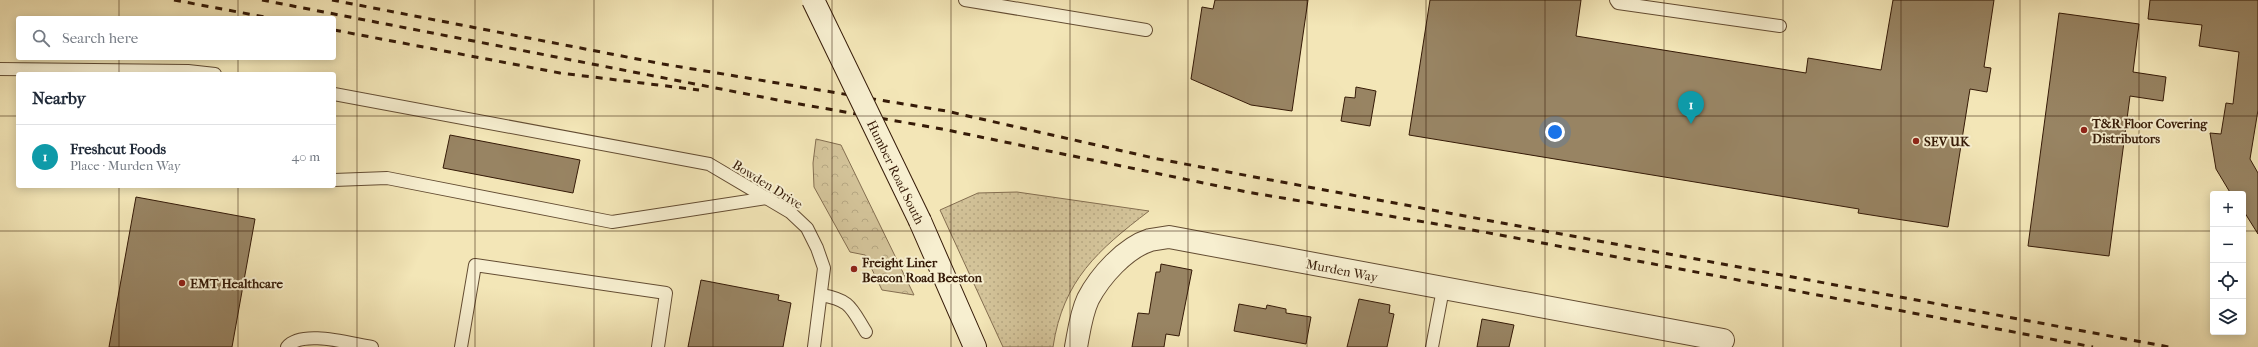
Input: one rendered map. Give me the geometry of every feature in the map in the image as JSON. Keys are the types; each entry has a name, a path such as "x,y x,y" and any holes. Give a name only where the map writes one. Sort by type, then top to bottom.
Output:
{"street":[{"name":"Humber Road South","path":"813,0 920,221 975,347"},
{"name":"Murden Way","path":"1076,347 1081,320 1088,299 1110,269 1132,250 1150,240 1169,237 1443,289 1667,339 1722,343"}],"lane":[{"path":"965,0 1146,30"},
{"path":"1616,0 1618,3 1780,26"},
{"path":"0,69 197,72"},
{"name":"Bowden Drive","path":"336,94 709,164 790,212 807,228 818,248 824,268 814,347"},
{"path":"336,180 386,178 612,222 766,198"},
{"path":"461,347 475,265 666,293 658,347"},
{"path":"1432,347 1443,289"},
{"path":"821,295 839,298 850,306 866,332"},
{"path":"287,347 290,344 310,337 372,347"}],"green space":[{"path":"816,139 841,145 914,295 882,290 865,255 850,252 814,187 813,163"},
{"path":"1017,192 1149,211 1114,239 1086,268 1074,285 1065,303 1058,324 1053,347 1003,347 940,210 978,193"}],"building":[{"path":"1215,0 1308,0 1292,111 1251,105 1191,79 1202,7 1213,9"},
{"path":"1430,0 1581,0 1576,36 1806,73 1808,58 1881,70 1893,0 1994,0 1984,67 1991,68 1987,92 1970,89 1948,227 1858,213 1859,209 1409,135"},
{"path":"2150,0 2258,0 2258,110 2250,159 2258,173 2258,234 2246,215 2246,191 2229,191 2216,169 2210,133 2221,134 2226,103 2233,104 2239,52 2199,46 2202,25 2148,19"},
{"name":"T&R Floor Covering Distributors","path":"2059,13 2139,24 2133,72 2166,77 2163,101 2130,96 2109,256 2028,246"},
{"path":"1356,87 1376,91 1370,126 1341,121 1345,97 1355,98"},
{"path":"450,135 580,160 573,193 443,168"},
{"name":"EMT Healthcare","path":"136,197 255,219 232,347 109,347"},
{"path":"1161,264 1192,270 1179,336 1166,334 1164,347 1132,347 1138,313 1149,314 1156,272 1160,272"},
{"path":"701,280 779,295 778,300 791,303 783,347 688,347"},
{"path":"1359,299 1390,305 1389,313 1394,314 1387,347 1347,347"},
{"path":"1239,304 1266,309 1267,305 1286,309 1286,313 1311,317 1306,344 1234,331"},
{"path":"1482,319 1514,325 1509,347 1477,347"}],"railway":[{"path":"174,0 259,16"},
{"path":"262,0 788,102 942,129 1247,192 1484,232 2093,347"},
{"path":"332,0 663,64 946,111 1158,159 2169,347"},
{"path":"336,30 560,73 699,90"}],"place":[{"name":"Freshcut Foods","path":"1691,124"},
{"name":"T&R Floor Covering Distributors","path":"2084,130"},
{"name":"SEV UK","path":"1916,141"},
{"name":"Freight Liner Beacon Road Beeston","path":"854,269"},
{"name":"EMT Healthcare","path":"182,283"}]}
